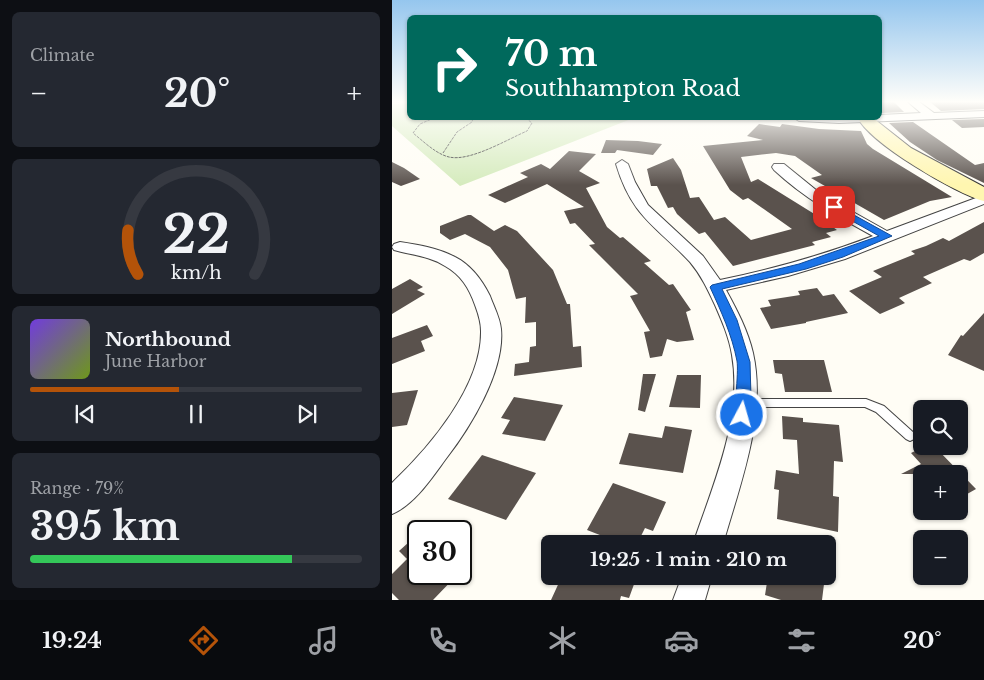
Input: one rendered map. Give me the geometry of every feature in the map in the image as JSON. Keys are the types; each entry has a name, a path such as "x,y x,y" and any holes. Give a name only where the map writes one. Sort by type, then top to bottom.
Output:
{"street":[{"path":"878,129 909,154 984,197"},
{"path":"622,164 628,185 639,205 661,229 689,252 716,287 731,320 744,362 740,428 726,487 711,535"},
{"path":"779,167 794,182 887,236"},
{"path":"716,287 839,255 984,197"},
{"path":"392,501 450,435 462,417 485,368 491,334 490,322 480,293 464,272 443,256 400,247"},
{"path":"688,600 694,585"}],"lane":[{"path":"743,403 866,402 880,409 910,436"}],"path":[{"path":"417,129 414,133 430,147 449,157 475,154 522,134 528,129"},
{"path":"443,153 457,132 462,129"}],"green space":[{"path":"395,129 605,129 460,186"}],"building":[{"path":"754,129 861,131 867,144 873,149 952,197 930,201 884,220 811,178 822,175 795,156 776,153 741,157 751,182 758,179 837,230 826,233 831,237 812,242 815,245 733,266 705,232 699,234 677,214 673,207 668,208 657,186 651,186 647,169 673,158 681,170 690,198 699,197 714,220 725,217 751,240 792,229 748,198 743,200 730,190 703,146 763,140 747,136"},
{"path":"896,129 923,129 975,165 984,163 984,183 937,160 910,142"},
{"path":"606,140 662,144 653,155 617,150 615,153 601,153"},
{"path":"569,151 596,154 579,171 600,183 586,188 607,227 620,238 623,237 651,261 644,263 669,285 673,284 691,310 686,312 694,340 677,342 667,339 662,356 650,358 644,332 650,331 630,296 638,294 589,245 595,244 575,223 570,224 564,211 584,207 547,184 505,203 488,195 528,177 520,173 541,164 550,169"},
{"path":"392,162 420,179 401,186 392,182"},
{"path":"471,215 494,231 505,225 517,231 553,270 567,304 570,304 573,347 581,346 582,367 514,376 515,364 529,362 530,347 536,346 536,322 525,323 526,297 516,299 508,270 490,247 465,234 450,240 440,233 440,226"},
{"path":"984,222 984,253 970,261 964,259 923,277 932,283 899,298 905,303 880,314 849,291 882,277 873,271 915,254 911,251 943,238 949,241"},
{"path":"410,279 423,287 417,290 425,294 392,314 392,289"},
{"path":"817,288 823,296 834,294 848,313 771,329 760,308 771,306 768,300 800,295 798,291"},
{"path":"984,313 984,371 948,355 961,335 963,336"},
{"path":"427,325 433,336 421,341 425,351 392,364 392,338"},
{"path":"773,360 824,360 832,392 785,392 782,374 775,373"},
{"path":"643,374 656,374 645,412 638,410"},
{"path":"677,375 701,375 700,408 669,407"},
{"path":"418,390 407,425 392,427 392,393"},
{"path":"514,397 563,405 545,441 502,434 510,420 501,418"},
{"path":"782,416 803,418 803,422 839,425 843,462 834,461 833,496 839,497 838,532 777,519 779,490 774,489 776,470 799,474 797,440 783,439"},
{"path":"665,426 692,430 683,473 619,464 629,433 662,438"},
{"path":"913,452 913,455 943,455 953,465 919,465 921,464 911,453"},
{"path":"482,455 536,473 506,520 448,499"},
{"path":"913,468 913,474 901,474"},
{"path":"968,481 976,489 968,494"},
{"path":"613,483 666,502 653,531 645,528 642,535 600,535 587,530"},
{"path":"407,544 407,559 399,551"},
{"path":"407,559 407,585 447,585 433,600 399,600 392,593 392,574"},
{"path":"558,585 634,585 629,598 621,596 620,600 551,600"},
{"path":"767,585 824,585 822,600 781,600 765,595"}],"route":[{"path":"742,415 744,362 731,320 716,287 839,255 887,236 834,207"}]}
